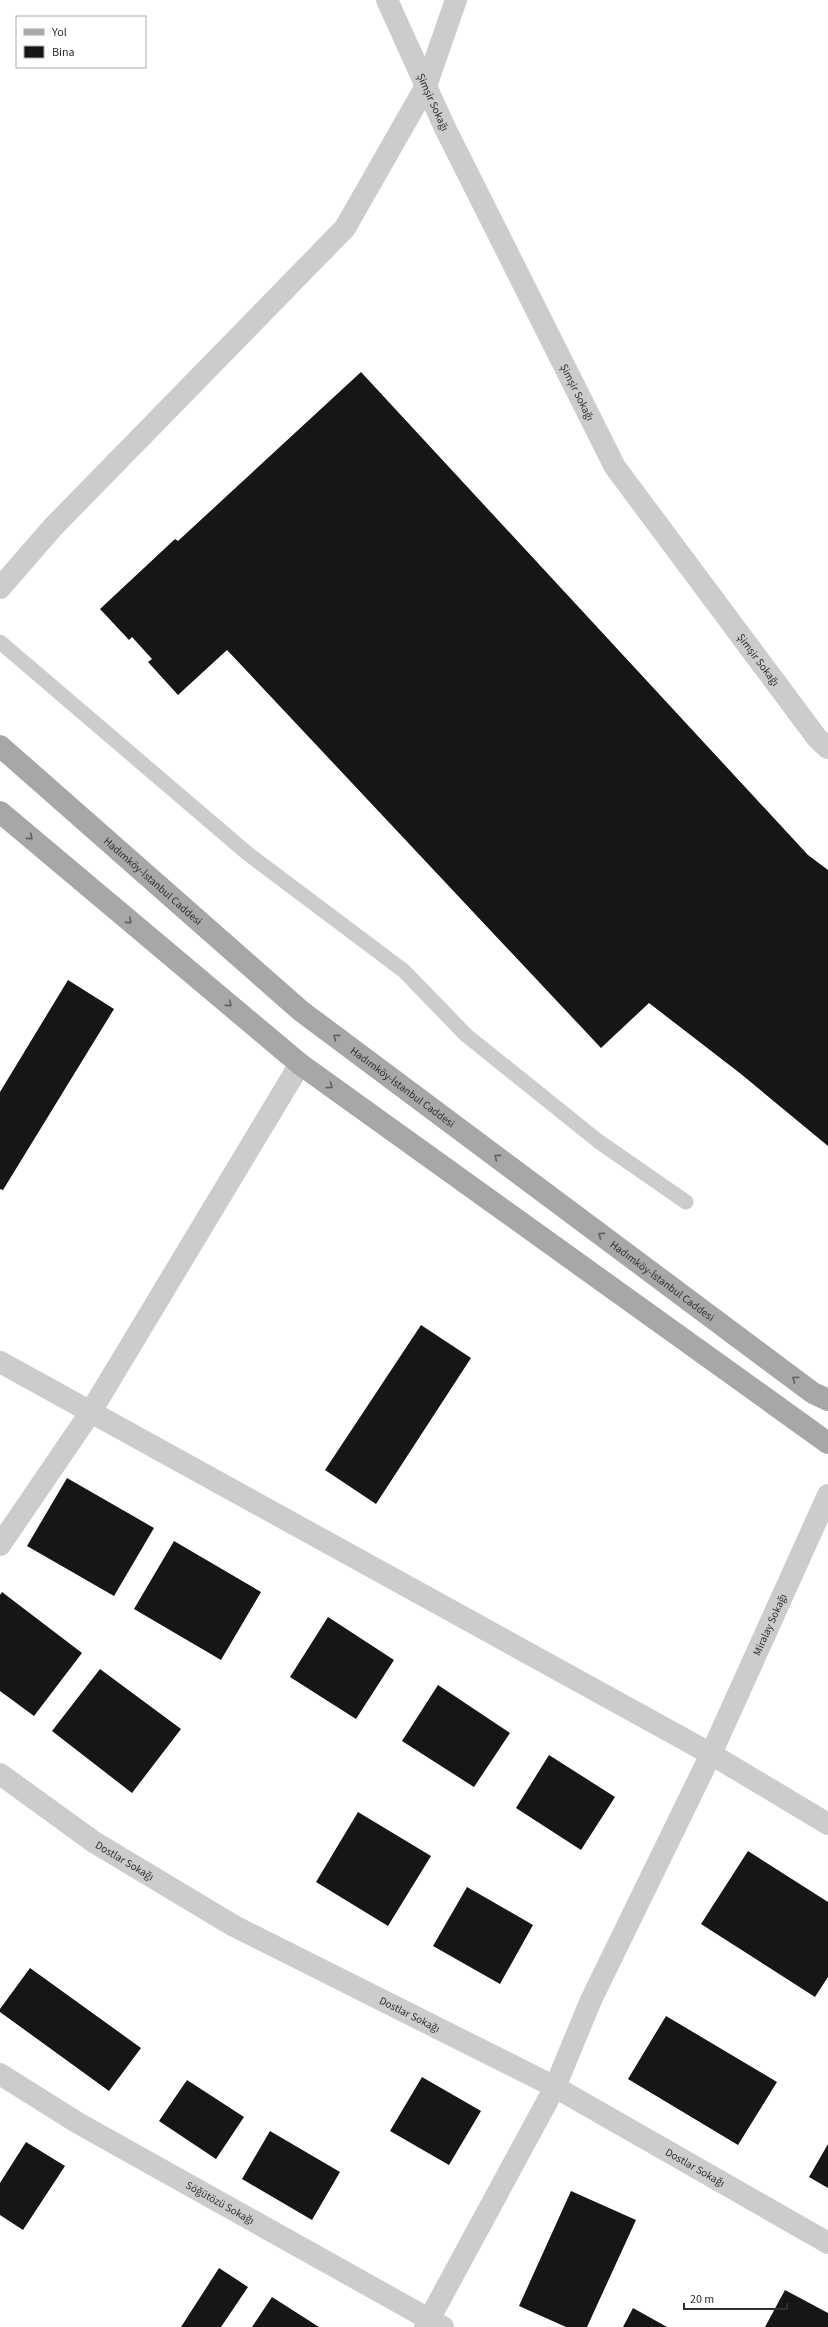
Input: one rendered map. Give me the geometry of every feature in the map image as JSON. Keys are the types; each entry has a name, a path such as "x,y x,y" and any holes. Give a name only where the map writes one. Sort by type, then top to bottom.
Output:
{"main road":[{"name":"Hadımköy-İstanbul Caddesi","path":"0,746 301,1011 813,1393 828,1400"},
{"path":"0,812 300,1064 828,1443"}],"street":[{"name":"Şimşir Sokağı","path":"387,0 452,142 615,467 817,738 828,748"},
{"path":"0,588 54,527 345,228 426,86 456,0"},
{"path":"0,1546 90,1413 300,1064"},
{"path":"0,1362 90,1413 337,1547 711,1754 828,1824"},
{"name":"Miralay Sokağı","path":"432,2324 555,2087 591,2000 711,1754 828,1495"},
{"name":"Dostlar Sokağı","path":"0,1774 94,1842 234,1926 555,2087 828,2243"},
{"name":"Söğütözü Sokağı","path":"0,2074 78,2123 432,2324"}],"lane":[{"path":"0,642 246,853 404,971 466,1035 598,1141 686,1202"}],"building":[{"path":"361,372 808,855 828,870 828,1146 741,1074 649,1003 601,1048 227,650 178,695 148,662 152,659 132,637 129,640 100,609 175,539 178,541"},
{"path":"68,980 114,1009 3,1190 0,1189 0,1092"},
{"path":"421,1325 471,1358 376,1504 325,1470"},
{"path":"67,1478 154,1528 114,1596 27,1546"},
{"path":"174,1541 261,1592 221,1660 134,1609"},
{"path":"2,1592 82,1653 34,1716 0,1691 0,1595"},
{"path":"328,1617 394,1660 356,1719 290,1677"},
{"path":"100,1669 181,1729 132,1793 52,1731"},
{"path":"438,1685 510,1733 474,1787 402,1741"},
{"path":"549,1755 615,1797 581,1850 516,1808"},
{"path":"358,1812 431,1856 388,1926 316,1882"},
{"path":"748,1851 828,1902 828,1977 815,1997 701,1924"},
{"path":"467,1887 533,1925 500,1984 433,1946"},
{"path":"30,1968 141,2048 109,2091 0,2012 0,2009"},
{"path":"666,2016 777,2082 738,2145 628,2079"},
{"path":"422,2077 481,2111 449,2165 390,2131"},
{"path":"187,2080 244,2117 216,2159 159,2121"},
{"path":"270,2131 340,2172 312,2220 242,2179"},
{"path":"26,2142 65,2166 23,2230 0,2215 0,2183"},
{"path":"828,2144 828,2188 809,2177"},
{"path":"571,2191 636,2220 587,2327 566,2327 519,2306"},
{"path":"219,2268 248,2287 221,2327 181,2327"},
{"path":"785,2290 828,2313 828,2327 765,2327"},
{"path":"272,2297 319,2327 252,2327"},
{"path":"633,2308 667,2327 623,2327"}]}
